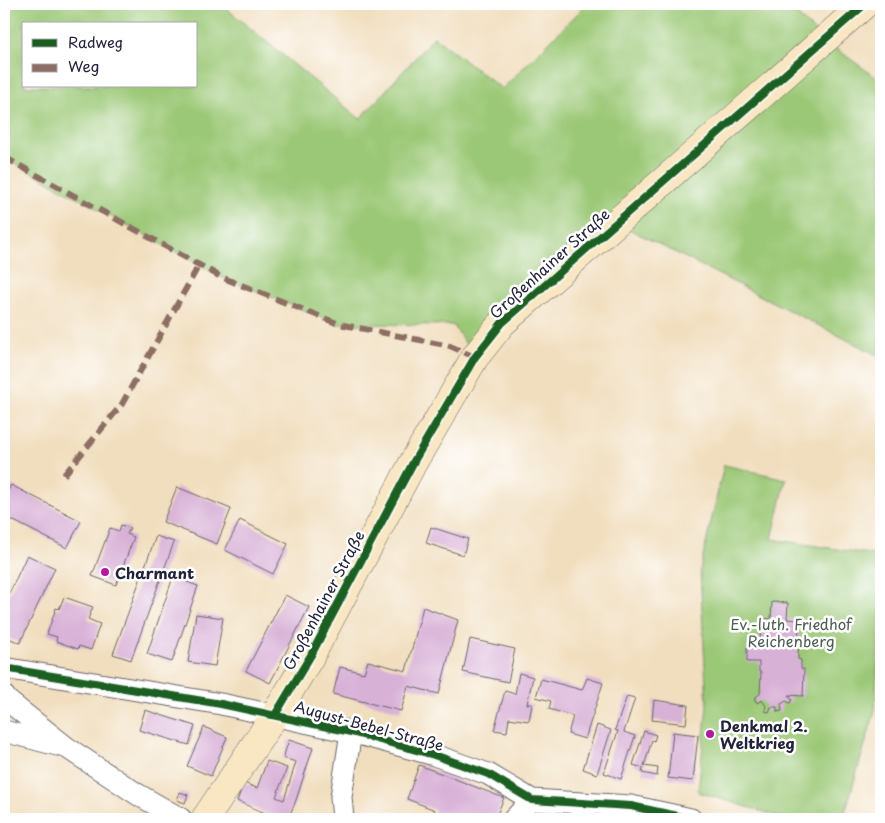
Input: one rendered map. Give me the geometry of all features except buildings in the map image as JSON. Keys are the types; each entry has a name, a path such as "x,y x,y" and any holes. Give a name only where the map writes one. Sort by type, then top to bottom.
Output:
{"street":[{"name":"Großenhainer Straße","path":"205,819 275,715 311,655 414,461 475,357 502,322 865,4"},
{"name":"August-Bebel-Straße","path":"4,668 221,704 351,732 434,755 488,774 532,800 631,806 690,819"},
{"path":"4,696 66,747 137,794 181,819"},
{"path":"4,731 66,747"},
{"name":"August-Bebel-Straße","path":"343,819 341,797 351,732"},
{"path":"514,819 532,800"}],"green space":[{"path":"4,4 221,4 360,119 434,37 502,89 587,4 785,4 824,40 881,81 881,357 615,222 475,357 453,325 339,324 221,277 4,157"},
{"name":"Ev.-luth. Friedhof Reichenberg","path":"724,465 786,479 772,539 881,556 875,711 843,819 787,819 698,792 707,706 700,570"}],"marked path":[{"path":"4,157 221,277 339,324 450,346 475,357"},
{"path":"64,475 122,404 199,265"}],"cycle path":[{"path":"275,715 311,655 414,461 475,357 502,323 865,4"},
{"path":"4,668 221,704 351,732 434,755 488,774 532,800 631,806 691,819"}],"place":[{"name":"Charmant","path":"105,572"},
{"name":"Denkmal 2. Weltkrieg","path":"710,734"}]}
